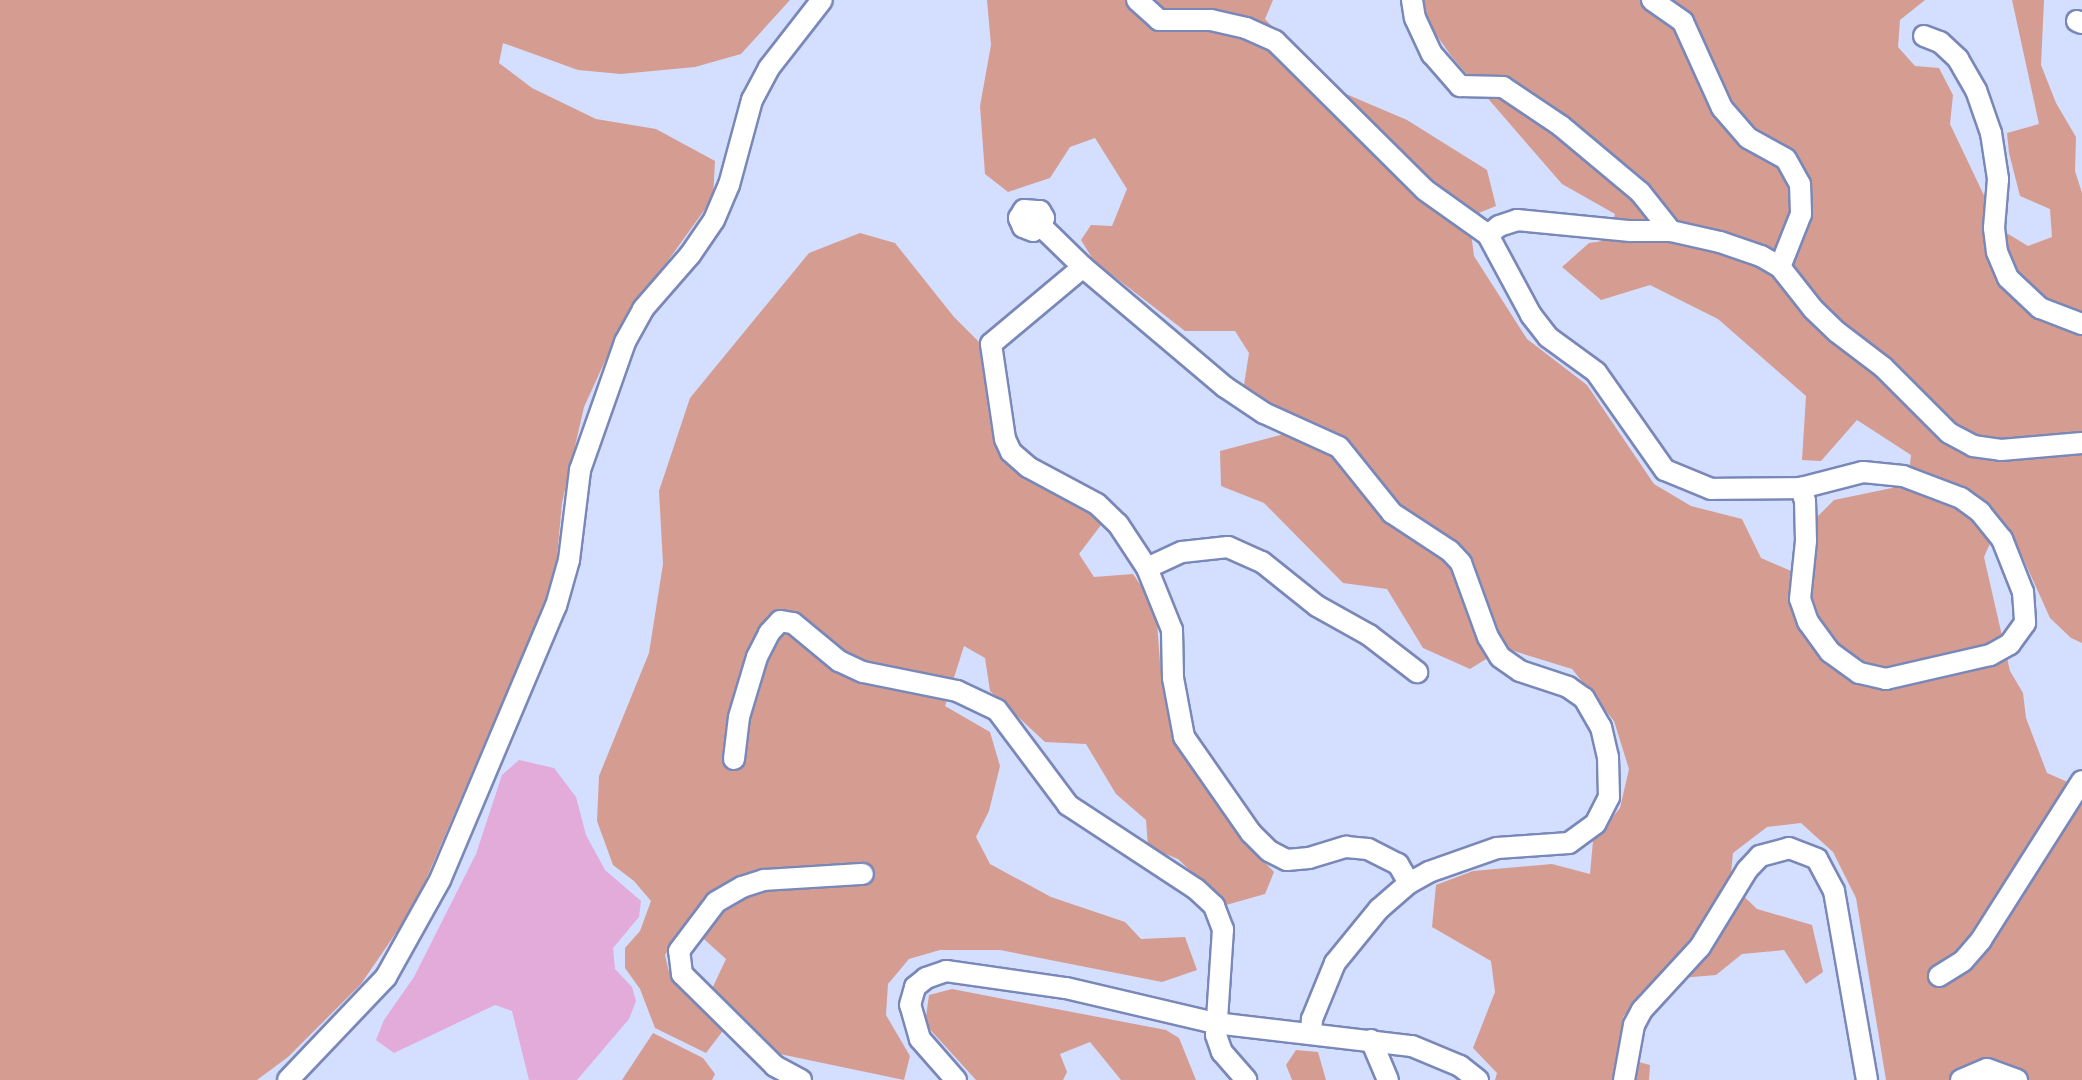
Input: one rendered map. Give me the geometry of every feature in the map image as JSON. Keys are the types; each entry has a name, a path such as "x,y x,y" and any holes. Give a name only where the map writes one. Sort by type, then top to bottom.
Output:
{"street":[{"path":"288,1080 386,977 440,880 556,606 569,560 580,470 625,342 643,309 690,255 714,220 729,185 752,100 769,68 822,0"},
{"path":"1137,0 1159,20 1211,20 1246,28 1275,41 1425,190 1488,235 1531,315 1548,337 1596,372 1665,470 1711,489 1801,488 1863,472 1903,476 1961,498 1980,512 2002,539 2023,592 2025,623 2010,644 1990,655 1886,679 1859,673 1830,652 1808,622 1800,599 1806,541 1805,501 1801,488"},
{"path":"1412,0 1415,18 1432,54 1460,86 1503,87 1549,118 1640,192 1671,231"},
{"path":"1652,0 1683,22 1722,108 1748,138 1786,159 1800,184 1801,214 1780,267"},
{"path":"1924,36 1940,42 1958,59 1976,90 1991,133 1998,179 1994,228 1997,252 2008,278 2040,308 2082,324"},
{"path":"1488,235 1499,226 1517,220 1630,231 1671,231 1720,242 1761,256 1780,267 1813,309 1919,400 1949,433 1973,446 2001,450 2082,443"},
{"path":"1041,226 1083,267 1225,387 1264,413 1339,447 1392,513 1450,551 1461,563 1488,637 1500,657 1520,671 1568,687 1584,698 1601,727 1608,757 1609,797 1595,824 1569,843 1497,848 1429,872 1409,883 1379,909 1335,963 1312,1019 1311,1033"},
{"path":"1083,267 991,344 1005,439 1011,452 1028,467 1097,504 1118,524 1147,568 1172,630 1173,678 1184,737 1251,833 1269,851 1287,860 1346,847 1368,849 1398,864 1409,883"},
{"path":"1147,568 1182,552 1228,547 1262,562 1317,606 1369,635 1417,672"},
{"path":"734,759 739,717 757,657 769,633 780,621 793,623 839,661 863,672 976,697 997,710 1068,805 1196,889 1214,906 1223,929 1222,974 1215,1023 1222,1052 1246,1080"},
{"path":"1939,976 1963,961 1981,940 2082,781"},
{"path":"1624,1080 1634,1025 1642,1010 1700,947 1747,870 1760,856 1789,848 1817,859 1834,891 1867,1080"},
{"path":"801,1080 775,1066 682,974 679,951 716,902 742,887 764,880 863,874"},
{"path":"956,1080 920,1039 910,1005 915,987 926,978 946,971 1066,988 1215,1023 1371,1040 1433,1052 1478,1080"},
{"path":"1371,1040 1388,1080"},
{"path":"1961,1080 1987,1069 2017,1080"}],"shaded area":[{"path":"0,0 790,0 741,54 695,67 621,74 578,70 503,43 499,63 532,88 596,119 656,129 715,161 713,198 621,326 584,407 562,503 555,579 415,905 361,984 288,1057 257,1080 0,1080"},
{"path":"987,0 1273,0 1265,19 1332,88 1407,120 1487,170 1496,206 1469,217 1474,256 1527,339 1587,385 1654,484 1691,506 1742,519 1761,558 1791,571 1812,561 1815,519 1834,500 1892,488 1909,473 1911,455 1857,420 1821,461 1802,460 1806,396 1718,319 1650,285 1601,300 1562,267 1589,243 1609,240 1615,214 1562,184 1452,57 1422,15 1419,0 1925,0 1900,20 1898,47 1915,66 1939,68 1953,95 1950,124 2000,229 2028,246 2052,237 2050,209 2020,196 2009,153 2007,133 2039,124 2012,0 2044,0 2041,65 2056,103 2076,137 2075,171 2082,193 2082,643 2071,638 2050,618 2013,536 1999,523 1984,557 2010,671 2023,693 2026,718 2047,773 2079,787 2082,784 2082,1080 1886,1080 1856,898 1833,852 1801,823 1767,827 1733,853 1730,883 1757,909 1812,925 1823,972 1806,984 1784,950 1742,954 1716,975 1657,980 1623,1017 1620,1057 1650,1065 1649,1080 1495,1080 1497,1073 1473,1048 1495,992 1491,961 1432,927 1436,885 1473,871 1552,864 1590,874 1593,841 1620,808 1629,769 1614,721 1572,669 1504,648 1470,669 1423,648 1387,589 1343,583 1264,503 1221,486 1220,451 1307,428 1243,391 1249,353 1235,331 1185,331 1094,261 1081,240 1091,225 1112,226 1127,189 1095,138 1070,147 1050,178 1008,192 985,174 980,106 991,45"},
{"path":"860,233 895,243 954,317 981,344 991,428 1016,471 1069,494 1101,525 1079,554 1094,577 1133,574 1156,608 1160,663 1173,729 1201,780 1239,835 1274,872 1265,894 1226,905 1178,859 1148,847 1146,820 1116,794 1086,744 1045,742 990,691 985,658 964,646 945,706 990,732 1000,766 989,811 976,837 990,864 1051,897 1125,922 1141,939 1185,937 1197,970 1162,982 1000,950 940,950 909,959 888,984 886,1015 910,1056 904,1080 775,1053 711,991 726,959 695,931 681,930 665,955 669,972 725,1028 706,1053 655,1028 640,989 625,968 625,948 640,931 651,901 634,881 613,865 597,821 599,776 649,653 663,564 659,491 690,398 809,253"},
{"path":"519,760 554,768 576,797 586,835 605,870 641,901 639,917 613,948 615,969 632,987 636,1001 629,1019 577,1080 529,1080 512,1011 495,1005 394,1053 376,1040 384,1020 414,977 476,854 502,775"},
{"path":"952,989 1166,1030 1179,1038 1196,1080 1121,1080 1090,1042 1060,1054 1067,1072 1063,1080 976,1080 925,1024 929,995"},
{"path":"653,1033 703,1058 715,1074 712,1080 622,1080"},
{"path":"1296,1050 1318,1052 1326,1080 1292,1080 1286,1065"}]}
